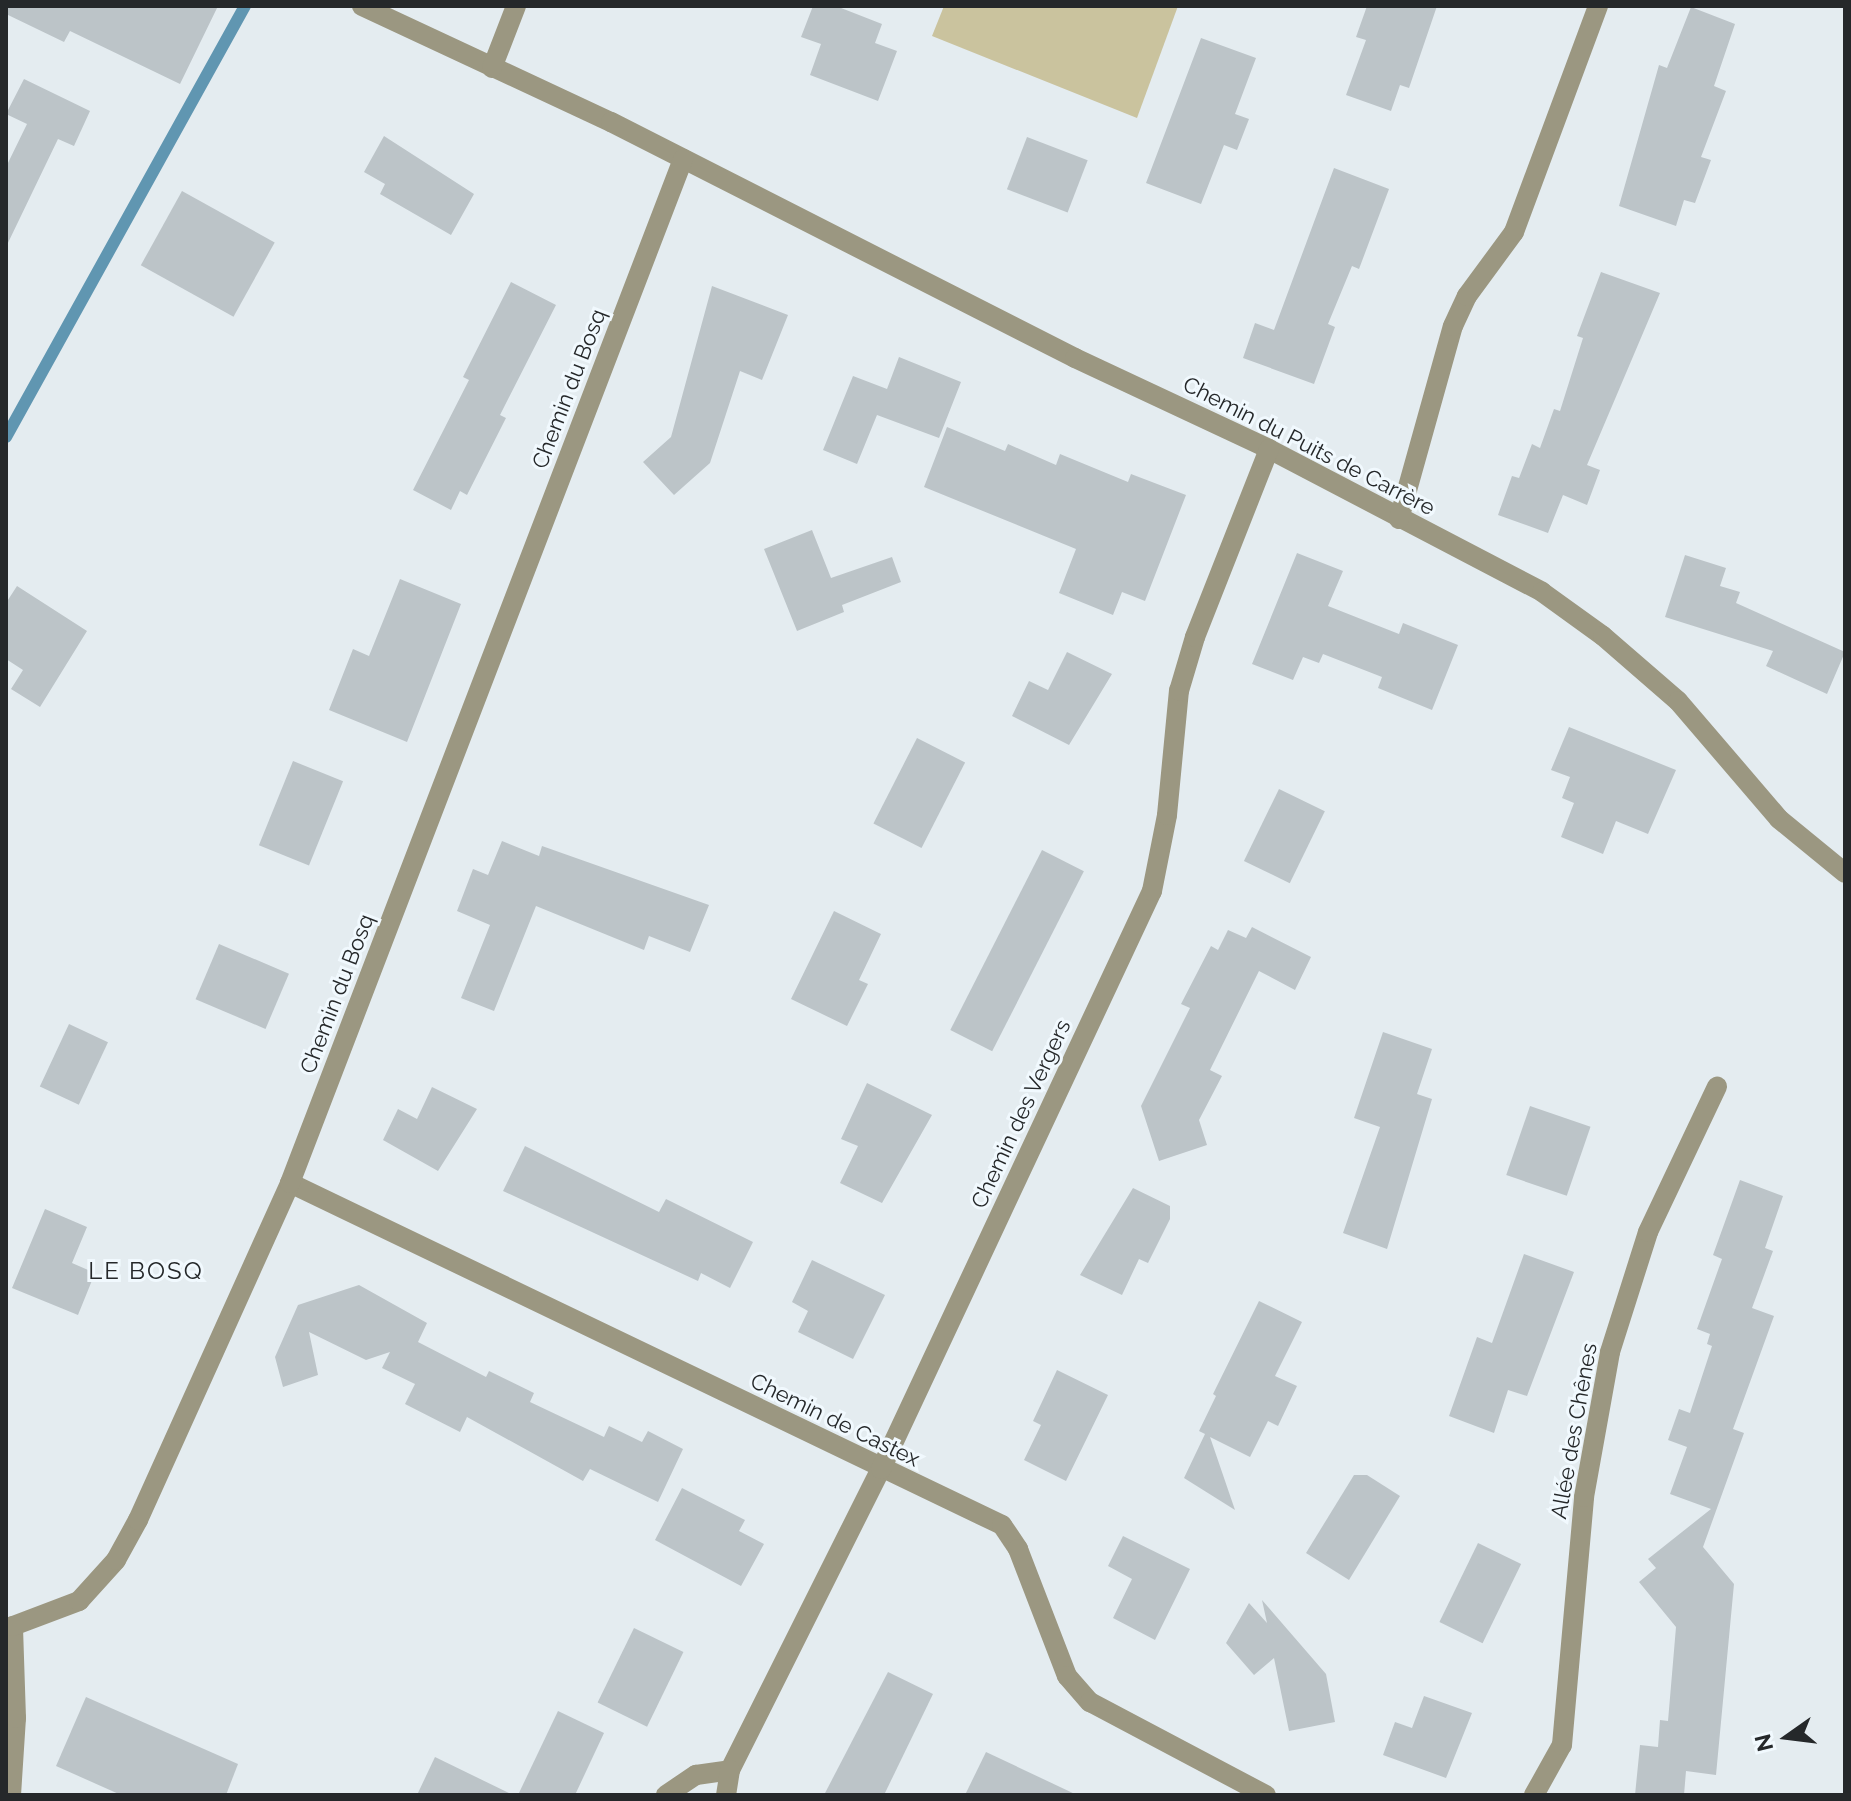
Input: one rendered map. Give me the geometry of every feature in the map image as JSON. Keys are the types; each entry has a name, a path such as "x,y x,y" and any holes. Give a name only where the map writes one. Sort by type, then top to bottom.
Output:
{"street":[{"name":"Chemin du Puits de Carrère","path":"362,6 683,159 1075,358 1269,449 1542,592 1603,636 1678,701 1779,819 1845,873"},
{"path":"492,68 516,6"},
{"path":"1399,519 1453,326 1467,296 1514,232 1598,6"},
{"name":"Chemin du Bosq","path":"11,1795 16,1718 9,1618 79,1601 116,1560 290,1183 683,159"},
{"name":"Chemin des Vergers","path":"726,1795 730,1770 881,1469 1152,891 1167,815 1179,691 1199,624 1269,449"},
{"name":"Allée des Chênes","path":"1534,1795 1562,1745 1584,1497 1610,1352 1648,1232 1717,1087"},
{"name":"Chemin de Castex","path":"290,1183 1002,1525 1018,1549 1067,1676 1090,1702 1266,1795"},
{"path":"666,1795 696,1775 730,1770"}],"shaded area":[{"path":"944,6 1178,6 1137,118 932,36"}],"building":[{"path":"6,6 218,6 180,84 70,31 64,42 6,14"},
{"path":"813,6 836,6 882,24 875,43 897,51 878,101 810,75 821,44 801,37"},
{"path":"1367,6 1437,6 1409,88 1400,85 1391,111 1346,95 1366,40 1356,37"},
{"path":"1691,7 1735,24 1714,86 1726,91 1701,157 1711,160 1695,203 1684,200 1676,226 1619,206 1659,65 1667,68"},
{"path":"1201,38 1256,58 1235,114 1249,119 1237,150 1224,145 1201,204 1146,183"},
{"path":"24,79 90,111 74,146 58,139 6,247 6,167 27,124 6,114"},
{"path":"384,136 474,194 451,235 380,194 385,184 364,172"},
{"path":"1027,137 1088,160 1068,213 1007,189"},
{"path":"1334,168 1389,189 1359,269 1352,266 1328,324 1335,327 1314,384 1243,358 1255,323 1274,330"},
{"path":"182,191 275,242 234,317 141,265"},
{"path":"1601,272 1660,293 1587,465 1600,470 1587,505 1563,495 1548,533 1498,515 1512,476 1519,478 1532,444 1540,448 1554,409 1560,411 1583,338 1577,336"},
{"path":"511,282 556,305 500,415 506,418 467,495 460,491 451,510 413,490 469,380 463,377"},
{"path":"712,286 788,315 762,380 740,371 710,463 674,495 643,462 671,437"},
{"path":"899,357 961,382 939,438 877,415 857,464 823,450 853,376 887,389"},
{"path":"947,427 1005,451 1008,444 1056,465 1060,454 1128,482 1131,474 1186,495 1145,601 1122,592 1113,615 1059,593 1076,549 924,487"},
{"path":"812,530 831,578 892,557 901,582 842,605 844,612 797,631 764,549"},
{"path":"1297,553 1343,571 1328,606 1399,634 1403,623 1458,645 1432,710 1378,688 1382,677 1323,654 1319,663 1303,657 1293,680 1252,664"},
{"path":"1685,555 1726,568 1720,586 1740,592 1736,603 1845,652 1827,694 1766,666 1773,651 1665,617"},
{"path":"400,579 461,604 407,742 329,710 353,649 369,656"},
{"path":"17,586 87,631 40,707 11,689 23,670 6,659 6,603"},
{"path":"1067,652 1112,674 1069,745 1012,716 1029,681 1048,690"},
{"path":"1569,727 1676,770 1648,834 1616,821 1603,854 1561,837 1574,803 1562,798 1570,777 1551,770"},
{"path":"917,738 965,763 922,848 873,824"},
{"path":"293,761 343,781 309,866 259,845"},
{"path":"1279,789 1325,811 1290,883 1244,861"},
{"path":"502,841 539,856 542,846 709,905 690,952 649,936 644,950 536,906 494,1011 461,998 490,925 457,911 473,869 488,875"},
{"path":"1042,850 1084,871 992,1051 950,1030"},
{"path":"834,911 881,934 859,980 868,984 847,1026 791,999"},
{"path":"1252,927 1311,957 1295,990 1259,971 1210,1070 1222,1076 1199,1120 1207,1145 1159,1161 1141,1106 1190,1008 1181,1004 1211,946 1218,950 1228,930 1246,938"},
{"path":"219,944 289,974 266,1029 196,999"},
{"path":"69,1024 108,1042 79,1105 40,1087"},
{"path":"1383,1032 1432,1049 1417,1094 1432,1099 1387,1249 1343,1233 1380,1127 1354,1118"},
{"path":"867,1083 932,1115 882,1203 840,1183 858,1146 841,1139"},
{"path":"432,1087 477,1109 438,1171 383,1140 398,1109 417,1119"},
{"path":"1530,1106 1591,1127 1567,1196 1506,1175"},
{"path":"525,1146 659,1212 666,1199 753,1242 730,1288 701,1273 698,1281 503,1191"},
{"path":"1740,1180 1783,1196 1765,1248 1773,1251 1752,1308 1774,1316 1733,1429 1744,1433 1703,1547 1734,1584 1716,1775 1686,1771 1684,1795 1635,1795 1640,1745 1658,1747 1660,1720 1668,1721 1676,1627 1639,1582 1656,1568 1648,1559 1711,1509 1670,1494 1687,1447 1668,1440 1679,1409 1690,1413 1712,1346 1707,1344 1710,1334 1697,1329 1722,1259 1713,1255"},
{"path":"1133,1188 1170,1206 1170,1219 1148,1263 1139,1259 1122,1295 1080,1275"},
{"path":"45,1209 87,1227 72,1263 95,1273 78,1315 12,1288"},
{"path":"1524,1254 1574,1272 1527,1396 1508,1390 1494,1433 1449,1416 1477,1337 1492,1343"},
{"path":"812,1260 885,1295 853,1359 798,1332 808,1311 792,1302"},
{"path":"359,1285 427,1323 418,1342 486,1377 489,1371 534,1393 530,1402 604,1437 609,1426 642,1442 648,1431 683,1449 658,1502 590,1469 583,1481 467,1417 460,1432 405,1404 415,1384 382,1368 390,1352 366,1360 309,1332 318,1375 283,1387 275,1357 298,1305"},
{"path":"1259,1301 1302,1322 1275,1376 1297,1386 1278,1426 1268,1421 1250,1457 1210,1437 1235,1510 1184,1478 1205,1434 1199,1431 1216,1396 1213,1394"},
{"path":"1057,1370 1108,1395 1066,1481 1024,1460 1041,1425 1033,1421"},
{"path":"1354,1475 1367,1475 1400,1496 1349,1580 1306,1553"},
{"path":"682,1488 745,1520 739,1531 764,1544 741,1586 655,1540"},
{"path":"1123,1536 1190,1569 1155,1640 1113,1618 1132,1579 1108,1566"},
{"path":"1478,1543 1521,1564 1483,1643 1439,1622"},
{"path":"1262,1600 1326,1674 1335,1722 1289,1731 1274,1658 1254,1675 1226,1643 1249,1603 1267,1623"},
{"path":"634,1628 683,1652 647,1727 598,1703"},
{"path":"888,1672 933,1694 884,1795 824,1795"},
{"path":"1424,1696 1472,1713 1446,1778 1383,1755 1395,1722 1412,1728"},
{"path":"86,1697 238,1764 226,1795 121,1795 56,1766"},
{"path":"558,1711 604,1733 575,1795 518,1795"},
{"path":"986,1752 1077,1795 965,1795"},
{"path":"435,1757 513,1795 417,1795"}],"waterway":[{"path":"6,437 245,6"}],"district":[{"name":"LE BOSQ","path":"146,1271"}]}
